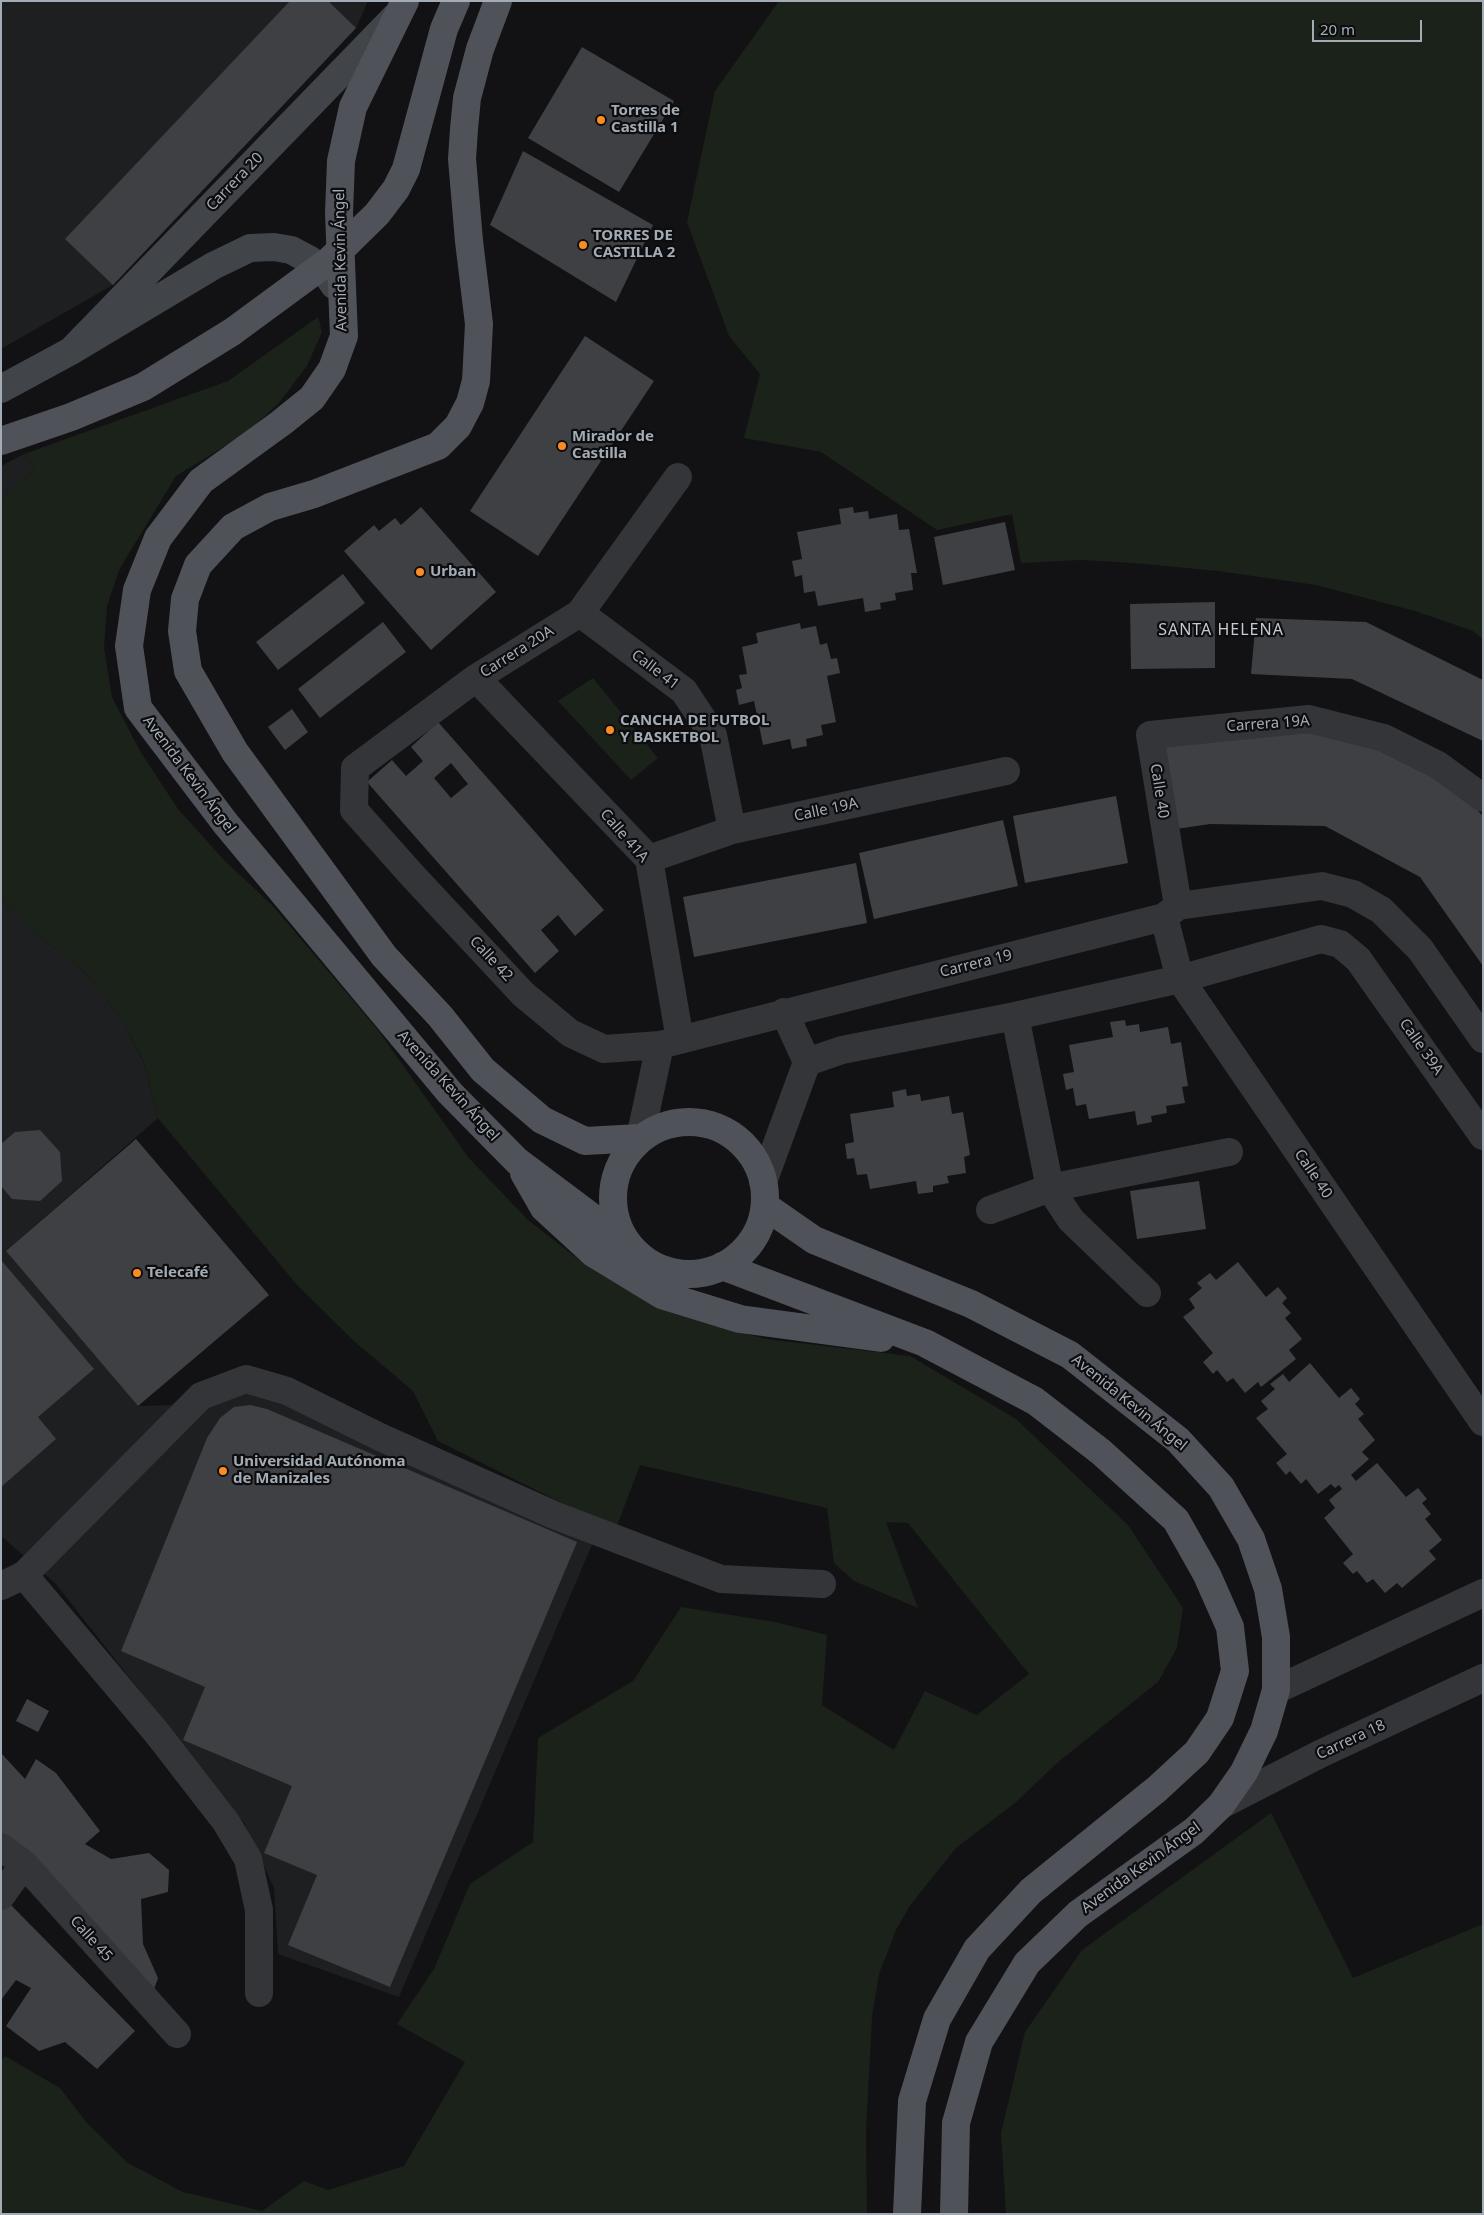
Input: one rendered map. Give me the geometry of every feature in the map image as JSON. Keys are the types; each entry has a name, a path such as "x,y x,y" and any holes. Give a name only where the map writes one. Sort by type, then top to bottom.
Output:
{"main road":[{"path":"1,441 71,417 143,387 232,332 330,260 377,214 396,189 406,169 444,29 456,1"},
{"path":"498,1 480,49 467,98 464,129 462,159 468,232 479,324 476,380 470,403 458,426 438,446 314,494 270,507 233,527 198,565 186,599 182,631 188,670 235,752 384,956 440,1016 483,1070 542,1120 586,1141 640,1138 670,1124 694,1121 718,1127 740,1140 755,1159 764,1194 757,1231 742,1252 722,1266 697,1274 672,1272 648,1262 629,1246 617,1224 613,1198 617,1173 640,1138"},
{"name":"Avenida Kevin Ángel","path":"402,7 353,107 341,161 339,213 344,336 332,369 312,398 202,481 158,538 137,590 129,646 138,708 226,824 450,1093 517,1161 629,1246"},
{"name":"Carrera 20","path":"71,352 402,7"},
{"name":"Carrera 20","path":"1,389 71,352 213,266 250,248 274,247 291,250 310,260 328,276 338,290 344,307"},
{"path":"517,1161 544,1208 593,1253 662,1295 740,1319 925,1343"},
{"name":"Avenida Kevin Ángel","path":"764,1194 814,1240 971,1304 1070,1355 1178,1440 1221,1487 1251,1539 1270,1598 1276,1637 1276,1690 1260,1740 1244,1772 1221,1805 1194,1831 1078,1914 1027,1963 979,2042 956,2123 954,2214"},
{"path":"722,1266 925,1343 1035,1401 1101,1452 1176,1520 1207,1576 1230,1627 1235,1671 1220,1718 1197,1752 1158,1789 1031,1891 977,1949 937,2019 912,2101 907,2214"}],"street":[{"name":"Carrera 20A","path":"354,810 355,768 476,678 580,613 678,477"},
{"name":"Calle 41","path":"580,613 684,691 713,736 732,830"},
{"name":"Calle 41A","path":"476,678 649,859 670,1043"},
{"name":"Carrera 19A","path":"1150,735 1309,719 1384,738 1438,765 1483,798"},
{"name":"Calle 40","path":"1150,735 1180,978 1483,1422"},
{"name":"Calle 19A","path":"649,859 732,830 1006,771"},
{"name":"Calle 42","path":"354,810 523,994 570,1033 604,1049 670,1043"},
{"name":"Carrera 19","path":"670,1043 1171,911 1322,886 1353,894 1381,910 1420,949 1483,1038"},
{"name":"Calle 39A","path":"1180,978 1321,939 1340,944 1358,959 1483,1136"},
{"path":"807,1062 842,1050 1015,1016 1180,978"},
{"path":"764,1194 807,1062 784,1012"},
{"path":"1015,1016 1050,1188 1071,1220 1147,1293"},
{"path":"640,1138 670,1043"},
{"path":"990,1210 1050,1188 1229,1152"},
{"path":"259,1993 260,1910 248,1859 226,1822 157,1733 13,1580 201,1396 246,1379 287,1391 380,1437 554,1515 721,1579 822,1584"},
{"path":"1276,1690 1483,1593"},
{"name":"Carrera 18","path":"1221,1805 1320,1754 1483,1678"},
{"name":"Calle 45","path":"1,1847 24,1864 177,2034"},
{"path":"1,1896 24,1864"}],"shaded area":[{"path":"1,1 368,1 356,28 113,285 1,349"},
{"path":"779,1 1483,1 1483,639 1473,631 1415,611 1316,585 1218,571 1133,563 1081,560 1021,563 1012,514 937,530 821,452 744,438 760,374 729,336 687,222 715,91"},
{"path":"318,317 322,332 307,366 278,404 248,432 176,476 119,570 107,606 104,648 112,697 140,751 178,809 225,861 273,906 378,1030 468,1157 528,1220 578,1259 625,1285 703,1322 766,1339 910,1356 1016,1419 1128,1525 1183,1608 1177,1648 1158,1682 1057,1763 1015,1803 956,1848 911,1904 896,1930 879,1974 872,2017 866,2132 867,2214 1,2214 1,2061 5,2056 60,2088 87,2123 128,2163 183,2192 262,2211 304,2181 328,2190 404,2166 465,2062 397,2024 434,1969 470,1884 533,1842 538,1738 633,1681 681,1607 775,1622 827,1635 822,1705 894,1750 925,1691 977,1715 1029,1674 908,1523 886,1522 918,1608 854,1581 834,1563 827,1508 640,1465 617,1526 564,1504 438,1441 413,1391 355,1342 298,1286 158,1118 144,1062 124,1023 86,973 28,927 1,898 1,499 35,469 24,454 228,381"},
{"path":"24,454 35,469 1,499 1,466"},
{"name":"CANCHA DE FUTBOL Y BASKETBOL","path":"593,678 658,758 631,780 558,701"},
{"name":"Universidad Autónoma de Manizales","path":"1,898 28,927 86,973 124,1023 144,1063 158,1118 6,1251 138,1406 213,1404 243,1393 286,1398 594,1540 399,1997 278,1954 274,1888 244,1823 55,1583 1,1536"},
{"path":"1271,1813 1353,1978 1483,1924 1483,2214 1006,2214 1001,2133 1025,2032 1082,1950"}],"building":[{"path":"290,1 328,1 356,28 113,285 65,239"},
{"name":"Torres de Castilla 1","path":"582,47 674,101 619,192 528,138"},
{"name":"TORRES DE CASTILLA 2","path":"523,151 653,225 616,302 490,225"},
{"name":"Mirador de Castilla","path":"585,336 654,381 538,556 470,511"},
{"name":"Urban","path":"421,507 496,592 431,650 344,551 374,525 379,531 395,518 401,525"},
{"path":"853,507 854,513 868,511 869,519 897,514 899,530 909,529 917,573 911,573 913,590 895,593 896,600 880,603 881,609 865,612 863,598 818,606 815,591 804,593 802,575 795,577 792,561 802,559 797,532 841,524 839,509"},
{"path":"1005,522 1015,570 943,585 934,537"},
{"path":"343,574 365,603 278,670 256,642"},
{"path":"1215,602 1215,668 1131,669 1130,604"},
{"path":"1256,618 1366,622 1483,680 1483,741 1352,679 1251,674"},
{"path":"383,622 406,652 320,718 298,689"},
{"path":"800,623 801,629 816,626 820,645 827,643 831,659 837,658 840,673 827,676 836,722 821,725 823,735 806,739 807,746 792,749 790,739 763,745 754,701 739,705 736,690 742,688 739,675 747,674 742,647 758,643 756,633"},
{"path":"292,709 308,732 285,750 268,727"},
{"path":"438,722 604,910 575,936 558,915 541,930 559,951 535,973 367,782 392,760 406,776 423,761 411,747","holes":["451,763 468,784 451,798 434,778"]},
{"path":"1328,731 1444,776 1483,816 1483,966 1420,877 1325,826 1210,824 1176,829 1165,743"},
{"path":"1116,796 1128,863 1025,883 1013,816"},
{"path":"1003,820 1018,886 874,919 859,853"},
{"path":"856,863 867,923 694,957 683,897"},
{"path":"1125,1020 1126,1026 1139,1024 1140,1032 1168,1027 1171,1044 1181,1042 1188,1086 1182,1087 1185,1103 1166,1106 1167,1113 1151,1116 1152,1122 1137,1125 1135,1111 1089,1119 1086,1104 1076,1106 1073,1088 1066,1090 1063,1074 1074,1072 1069,1045 1113,1037 1110,1022"},
{"path":"906,1089 907,1096 920,1094 921,1101 949,1096 952,1114 963,1112 970,1155 964,1157 966,1173 947,1176 949,1183 933,1186 933,1192 918,1194 916,1181 870,1189 867,1174 857,1175 854,1158 847,1159 845,1144 854,1142 850,1114 894,1107 892,1092"},
{"path":"40,1130 60,1152 62,1181 40,1201 12,1199 1,1186 1,1144 15,1132"},
{"name":"Telecafé","path":"136,1139 269,1295 138,1406 6,1251"},
{"path":"1199,1181 1206,1229 1137,1239 1130,1191"},
{"path":"1,1260 94,1369 38,1417 56,1439 1,1487"},
{"path":"1238,1262 1266,1297 1278,1287 1287,1298 1282,1303 1291,1313 1285,1318 1302,1339 1289,1350 1296,1359 1261,1387 1258,1382 1245,1393 1233,1378 1227,1382 1217,1370 1213,1374 1203,1362 1213,1353 1183,1317 1195,1308 1189,1299 1202,1288 1197,1283 1210,1273 1216,1280"},
{"path":"1310,1363 1339,1398 1351,1388 1360,1399 1355,1404 1364,1414 1358,1419 1375,1440 1362,1452 1369,1459 1351,1475 1356,1481 1377,1463 1406,1497 1418,1488 1427,1499 1422,1503 1431,1514 1425,1519 1442,1540 1429,1551 1436,1559 1402,1588 1397,1583 1385,1593 1373,1579 1367,1583 1357,1571 1353,1574 1343,1563 1353,1554 1324,1518 1335,1508 1329,1500 1342,1489 1339,1485 1335,1488 1331,1484 1318,1494 1306,1479 1301,1484 1290,1471 1286,1475 1276,1463 1287,1454 1256,1418 1268,1409 1261,1401 1275,1389 1270,1384 1283,1374 1289,1382"},
{"path":"250,1405 267,1409 577,1542 390,1987 288,1945 317,1875 264,1853 292,1786 183,1740 205,1687 121,1651 207,1438 220,1418 234,1407"},
{"path":"27,1699 49,1711 38,1732 16,1721"},
{"path":"1,1753 25,1779 36,1759 56,1773 100,1831 85,1844 111,1859 149,1853 169,1870 168,1892 141,1899 143,1944 158,1978 152,1995 1,1843"},
{"path":"8,1902 135,2031 97,2069 65,2042 39,2051 6,2026 31,1988 16,1980 1,2000 1,1912"}],"place":[{"name":"Torres de Castilla 1","path":"601,120"},
{"name":"TORRES DE CASTILLA 2","path":"583,245"},
{"name":"Mirador de Castilla","path":"562,446"},
{"name":"Urban","path":"420,572"},
{"name":"CANCHA DE FUTBOL Y BASKETBOL","path":"610,730"},
{"name":"Telecafé","path":"137,1273"},
{"name":"Universidad Autónoma de Manizales","path":"223,1471"}],"district":[{"name":"SANTA HELENA","path":"1221,630"}]}
